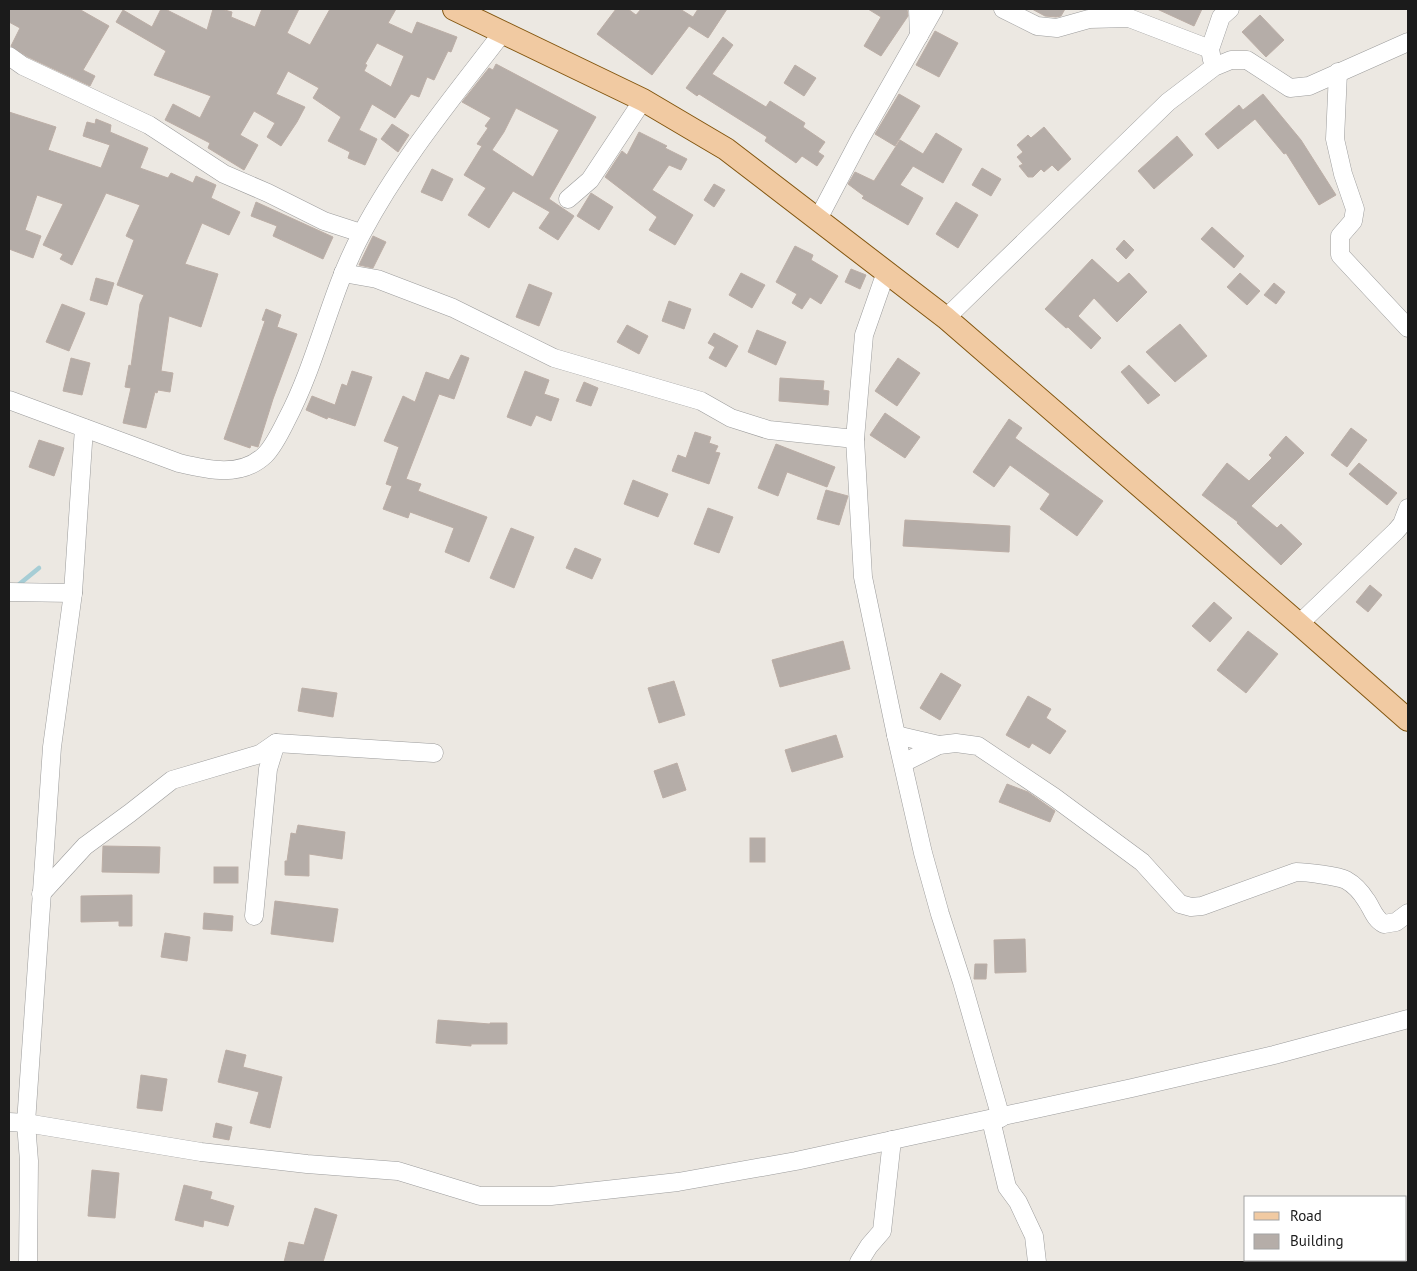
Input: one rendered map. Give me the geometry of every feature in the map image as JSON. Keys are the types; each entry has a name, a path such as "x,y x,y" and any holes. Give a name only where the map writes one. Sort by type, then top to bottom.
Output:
{"main road":[{"path":"458,10 643,100 726,149 946,318 1408,720"}],"street":[{"path":"918,9 918,36"},
{"path":"818,219 860,139 934,9"},
{"path":"1003,9 1037,26 1057,28 1089,19 1129,18 1210,49"},
{"path":"1214,67 1210,49 1221,17 1230,9"},
{"path":"9,400 179,463 206,469 240,470 267,454 299,396 343,273 361,233 413,150 503,32"},
{"path":"946,318 1168,102 1214,67 1231,60 1247,60 1290,88 1309,86 1408,42"},
{"path":"9,56 22,66 149,125 224,174 268,193 324,221 361,233"},
{"path":"1338,72 1335,139 1343,174 1356,209 1353,222 1340,236 1340,255 1408,328"},
{"path":"568,199 590,180 643,100"},
{"path":"886,272 864,335 855,439 863,577 896,734 940,914 964,991 996,1119 1007,1187 1018,1202 1034,1236 1037,1262"},
{"path":"343,273 386,283 452,308 554,358 701,401 731,418 769,430 855,439"},
{"path":"28,1262 29,1161 18,1122 41,894 52,747 73,593 84,428"},
{"path":"1299,624 1396,531 1402,524 1408,508"},
{"path":"9,592 73,593"},
{"path":"896,734 939,746"},
{"path":"41,894 85,846 130,814 172,780 260,754 276,743 434,754"},
{"path":"254,916 268,769 276,743"},
{"path":"903,763 939,746 956,743 978,746 1054,796 1142,862 1180,904 1191,907 1202,906 1296,872 1307,872 1345,880 1357,888 1377,919 1384,924 1396,922 1408,913"},
{"path":"18,1122 201,1152 398,1172 480,1196 551,1196 678,1182 796,1161 996,1119 1274,1055 1408,1020"},
{"path":"859,1262 869,1246 882,1231 892,1140"}],"building":[{"path":"9,9 79,9 109,26 83,70 95,76 90,86 28,57 11,46 20,28 9,22"},
{"path":"161,9 165,9 207,30 213,9 232,12 231,17 255,27 262,9 299,9 287,33 310,45 330,9 396,9 388,23 412,34 417,22 457,37 451,52 448,51 434,80 427,77 419,97 411,94 395,118 372,104 359,130 377,139 365,165 348,158 350,152 328,141 341,117 313,98 319,88 288,71 276,94 305,107 281,146 267,137 275,123 254,111 240,135 258,145 244,170 208,148 210,143 165,120 173,104 200,118 211,96 154,75 166,51 116,22 123,10 152,27","holes":["377,43 404,56 391,87 364,71 367,65 365,64"]},
{"path":"616,9 628,9 636,15 641,9 680,9 693,17 698,9 727,9 708,38 689,26 652,75 597,34"},
{"path":"868,9 907,9 908,16 881,56 864,46 881,17"},
{"path":"1032,9 1065,9 1061,16 1056,17 1045,16"},
{"path":"1157,9 1202,9 1194,26"},
{"path":"1260,15 1284,40 1266,57 1242,32"},
{"path":"935,31 958,43 939,77 916,65"},
{"path":"723,37 733,45 712,74 766,107 770,101 805,123 803,127 825,142 818,152 824,156 817,166 802,156 796,163 765,141 767,137 699,94 697,96 686,88"},
{"path":"496,64 596,117 549,199 574,216 558,240 539,228 550,212 513,191 489,228 468,215 486,188 464,175 482,146 477,144 488,128 485,126 491,118 462,102 489,68 493,70","holes":["516,108 559,130 533,177 492,150"]},
{"path":"795,65 816,78 804,96 784,83"},
{"path":"899,94 920,106 895,146 875,134"},
{"path":"1263,94 1301,140 1336,195 1319,205 1286,153 1284,154 1255,119 1218,149 1205,134 1239,105 1243,110"},
{"path":"9,112 56,127 48,150 101,168 110,145 83,136 87,122 95,124 96,119 111,125 110,132 148,148 140,168 168,178 171,173 193,183 196,176 216,185 211,198 240,212 229,235 202,223 185,264 218,274 201,327 169,316 161,371 173,373 170,392 158,390 157,393 155,392 146,428 123,423 131,388 125,387 129,365 131,366 140,304 144,295 117,285 134,240 126,236 140,205 106,193 72,265 60,259 63,254 43,245 63,204 37,195 25,230 41,236 33,258 9,249"},
{"path":"392,124 409,135 398,152 381,139"},
{"path":"1044,127 1071,159 1058,171 1052,165 1044,172 1041,169 1033,177 1028,177 1019,166 1023,164 1017,157 1023,152 1017,145 1028,135 1031,138"},
{"path":"639,132 667,146 665,148 687,159 681,170 669,165 652,190 693,215 675,245 649,230 657,217 605,177 622,151 627,155"},
{"path":"936,133 962,149 943,183 913,166 900,185 923,198 908,225 862,198 864,196 848,184 855,172 874,181 900,140 923,154"},
{"path":"1177,136 1193,155 1154,189 1138,171"},
{"path":"982,168 1001,179 991,196 972,185"},
{"path":"432,169 453,179 442,201 421,192"},
{"path":"714,184 725,190 714,207 704,200"},
{"path":"591,193 613,207 599,230 577,216"},
{"path":"256,202 333,237 323,259 273,236 277,226 251,216"},
{"path":"956,202 978,215 958,248 936,234"},
{"path":"1212,227 1244,256 1234,268 1201,239"},
{"path":"373,236 386,242 373,268 359,265"},
{"path":"1124,240 1134,250 1126,259 1116,249"},
{"path":"795,246 813,255 811,260 838,276 821,304 810,297 802,309 792,303 797,294 776,282"},
{"path":"1092,259 1118,283 1129,273 1147,292 1117,322 1094,298 1078,316 1101,338 1091,349 1068,327 1066,328 1045,309"},
{"path":"851,269 866,275 860,289 845,282"},
{"path":"741,273 765,285 752,308 729,295"},
{"path":"1240,273 1260,291 1247,305 1227,287"},
{"path":"96,278 114,283 107,305 90,300"},
{"path":"1274,283 1285,292 1276,304 1264,295"},
{"path":"529,284 552,293 539,326 516,317"},
{"path":"669,301 691,309 684,329 662,321"},
{"path":"62,304 85,313 69,351 46,342"},
{"path":"266,309 281,315 277,327 297,334 258,447 251,445 250,448 224,439 265,321 262,320"},
{"path":"1180,324 1207,356 1175,382 1146,352"},
{"path":"627,325 648,336 639,354 617,342"},
{"path":"757,330 786,342 776,365 748,352"},
{"path":"714,333 738,346 726,367 709,358 715,347 708,343"},
{"path":"461,355 469,358 454,399 439,394 406,479 421,484 418,491 487,517 469,562 445,552 454,528 410,512 408,518 383,509 392,486 386,484 399,447 384,441 403,396 415,402 426,372 449,380"},
{"path":"71,358 90,363 82,395 63,391"},
{"path":"898,358 920,373 897,406 875,391"},
{"path":"1129,365 1160,395 1148,404 1121,372"},
{"path":"352,371 372,377 355,426 328,417 327,419 306,410 312,396 335,405 342,384 347,386"},
{"path":"525,371 549,380 544,394 559,399 551,421 536,415 531,426 507,417"},
{"path":"780,378 824,381 823,390 829,391 828,405 779,401"},
{"path":"584,382 598,388 591,406 576,401"},
{"path":"885,413 920,437 905,458 870,435"},
{"path":"1009,419 1022,428 1015,438 1103,501 1077,536 1040,509 1050,494 1010,465 994,487 973,472"},
{"path":"1351,428 1367,440 1347,467 1331,455"},
{"path":"695,432 711,437 709,443 718,446 715,452 720,453 709,484 672,471 678,455 686,458"},
{"path":"1286,436 1304,453 1251,506 1277,528 1281,524 1302,544 1281,565 1238,522 1202,495 1227,463 1249,481 1272,458 1269,455"},
{"path":"39,440 64,448 54,476 29,467"},
{"path":"776,444 835,467 827,487 787,472 778,496 758,488"},
{"path":"1359,463 1397,493 1387,505 1349,474"},
{"path":"633,480 668,494 658,517 624,504"},
{"path":"826,490 848,496 839,525 817,519"},
{"path":"708,508 733,517 719,553 694,544"},
{"path":"905,520 1010,526 1009,552 903,546"},
{"path":"511,528 534,537 514,588 490,578"},
{"path":"575,548 601,559 592,579 566,568"},
{"path":"1370,585 1382,595 1368,612 1356,602"},
{"path":"1214,602 1232,618 1210,642 1192,626"},
{"path":"1248,631 1278,654 1246,693 1217,670"},
{"path":"843,641 850,669 780,687 772,660"},
{"path":"941,673 961,685 940,720 920,708"},
{"path":"674,681 685,715 659,723 648,688"},
{"path":"302,688 337,693 333,717 298,711"},
{"path":"1028,696 1051,709 1046,718 1066,731 1050,754 1032,743 1029,748 1006,735"},
{"path":"836,735 843,757 792,772 785,750"},
{"path":"677,763 686,790 663,798 654,771"},
{"path":"1007,784 1028,792 1055,811 1050,822 999,802"},
{"path":"298,825 345,832 342,859 309,854 309,876 285,875 285,861 287,861 291,833 296,834"},
{"path":"750,838 765,838 765,862 750,862"},
{"path":"103,846 160,847 159,873 102,872"},
{"path":"214,867 238,867 238,883 214,883"},
{"path":"132,895 132,926 119,926 119,921 81,922 81,896"},
{"path":"275,901 338,909 333,942 271,934"},
{"path":"204,913 233,916 232,931 203,929"},
{"path":"165,933 190,937 187,961 161,957"},
{"path":"1025,939 1026,972 995,973 994,940"},
{"path":"975,964 987,964 986,979 974,979"},
{"path":"438,1020 490,1024 507,1023 507,1044 471,1044 471,1046 436,1043"},
{"path":"226,1050 246,1055 243,1067 282,1077 270,1128 250,1123 259,1092 218,1082"},
{"path":"141,1075 167,1079 162,1111 137,1108"},
{"path":"216,1123 232,1127 229,1140 213,1137"},
{"path":"92,1170 119,1173 115,1218 88,1216"},
{"path":"184,1185 212,1192 210,1199 234,1206 228,1226 204,1220 203,1227 175,1220"},
{"path":"315,1208 337,1215 323,1262 284,1262 289,1242 304,1245"}],"waterway":[{"path":"17,586 39,568"}]}
